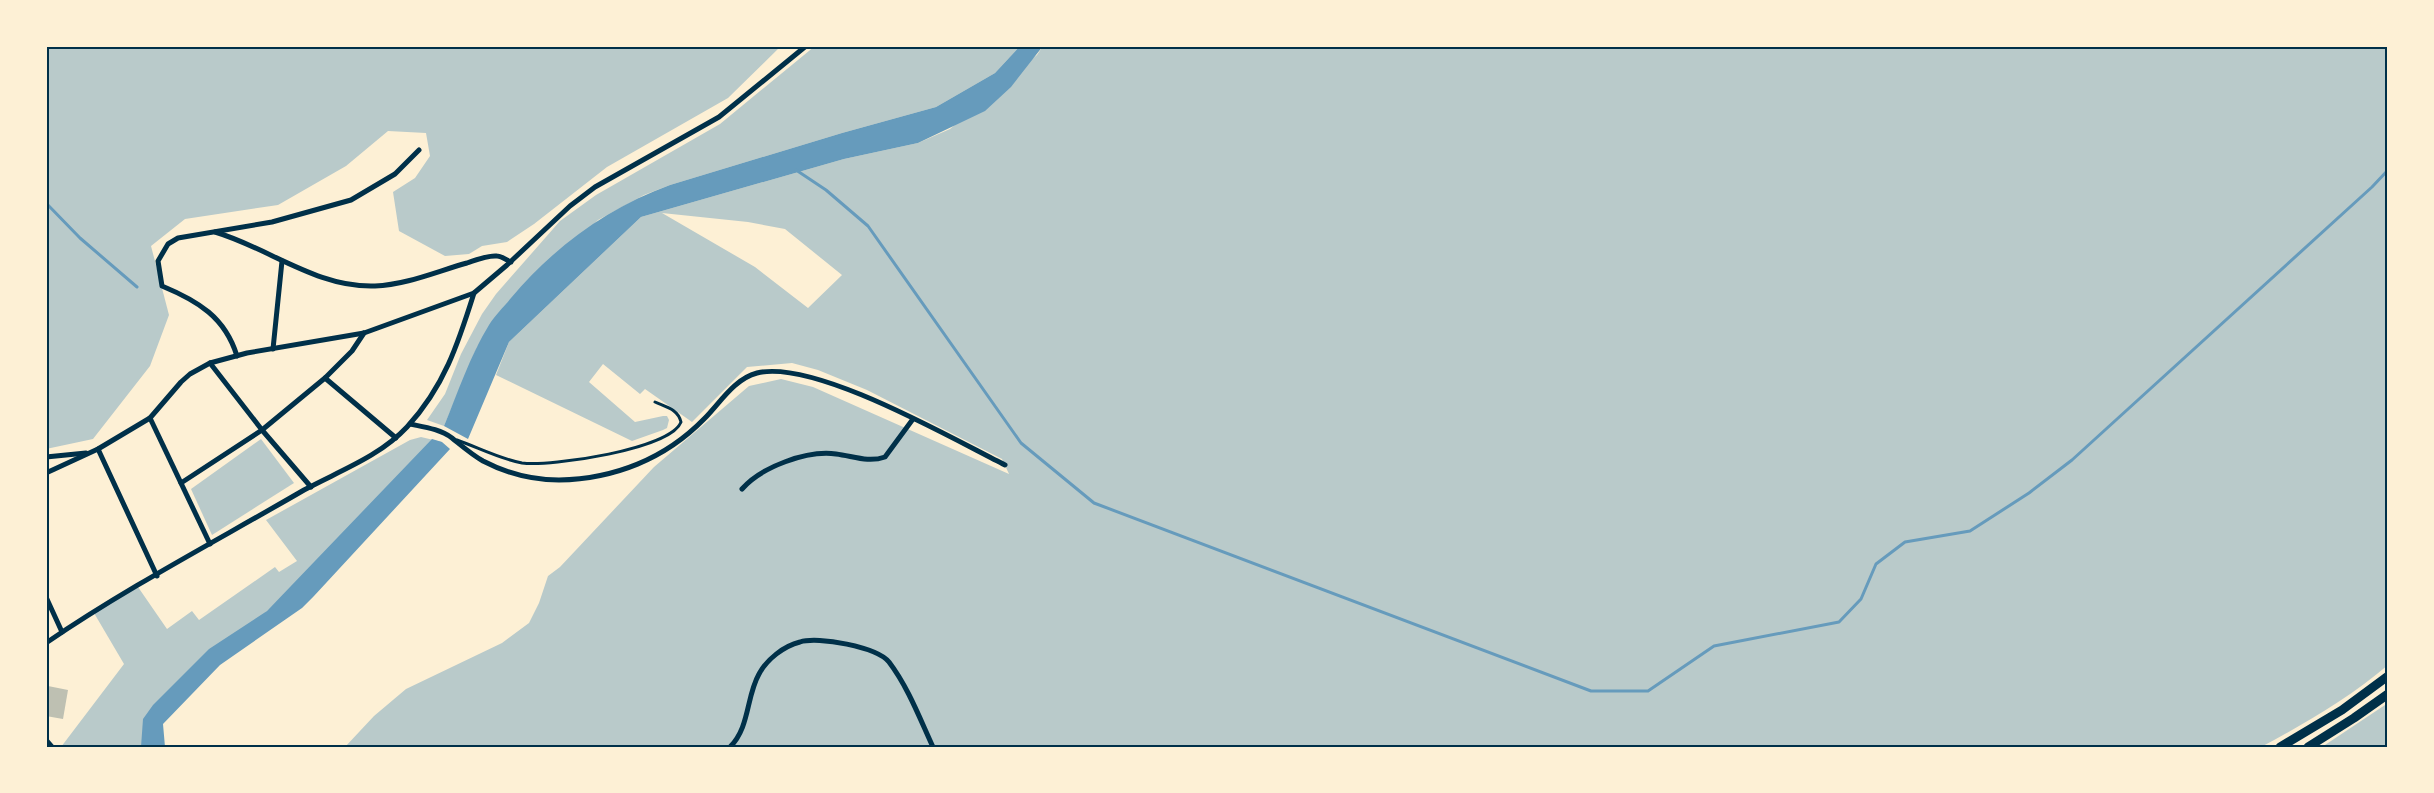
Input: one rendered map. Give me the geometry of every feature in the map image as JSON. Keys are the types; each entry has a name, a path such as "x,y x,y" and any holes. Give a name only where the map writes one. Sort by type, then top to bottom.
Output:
{"main road":[{"path":"2280,747 2342,710 2388,676"},
{"path":"2308,747 2388,694"}],"street":[{"path":"46,473 98,449 150,418 186,378 210,363 237,356 364,333 474,293 511,262 544,228 595,187 718,117 806,46"},
{"path":"237,356 227,330 208,310 162,286 158,261 168,244 178,238 272,222 351,200 395,174 419,150"},
{"path":"212,231 236,238 282,261 344,283 378,286 495,256 511,262"},
{"path":"274,349 282,261"},
{"path":"46,643 210,544 311,486 376,453 396,438 410,424 445,375 474,293"},
{"path":"181,483 262,430 325,378 352,351 364,333"},
{"path":"210,363 262,430 311,486"},
{"path":"410,424 440,432 483,461 511,473 537,480 560,480 621,471 650,460 673,447 689,434 745,377 774,371 816,378 913,419 1005,465"},
{"path":"325,378 396,438"},
{"path":"150,418 210,544"},
{"path":"742,489 756,476 796,458 815,454 835,454 870,460 885,456 913,419"},
{"path":"98,449 157,576"},
{"path":"46,457 89,453"},
{"path":"46,597 62,632"},
{"path":"730,747 738,738 759,673 778,651 800,642 815,640 871,650 889,661 918,714 933,747"},
{"path":"46,740 52,747"}],"lane":[{"path":"451,438 521,463 545,465 573,462 607,455 674,432 681,422 680,416 675,411 655,402"}],"shaded area":[{"path":"46,46 781,46 728,98 607,167 534,224 507,242 482,246 469,254 445,256 399,231 393,192 415,178 430,156 426,133 388,131 346,166 278,205 185,219 151,246 169,315 150,366 93,439 46,449"},
{"path":"815,46 1020,46 995,73 936,107 842,133 670,185 644,195 598,220 477,347 444,426 427,420 445,394 461,354 482,314 496,294 560,221 596,195 720,124"},
{"path":"1043,46 2388,46 2388,665 2327,709 2261,747 345,747 374,716 406,689 502,643 529,623 539,603 548,576 560,567 654,467 749,386 781,379 813,387 1009,474 1002,459 867,390 818,370 792,363 747,367 692,422 645,389 640,394 603,364 589,382 635,422 663,416 667,416 669,420 667,428 632,441 496,375 509,342 641,217 844,159 918,143 950,129 1037,55","holes":["662,213 748,222 785,229 842,275 808,308 755,267"]},
{"path":"421,437 442,442 166,709 156,747 61,747 124,664 94,613 138,587 167,629 192,611 199,620 275,567 279,572 297,561 266,520 410,440"},
{"path":"261,439 294,483 212,535 191,489"},
{"path":"2388,703 2388,747 2322,747"}],"water":[{"path":"1020,46 1043,46 1011,87 985,111 918,143 844,159 641,217 509,342 468,439 444,426 470,362 494,318 545,262 603,217 647,194 670,185 842,133 936,107 995,73"},
{"path":"432,439 442,442 450,449 314,596 302,608 220,665 163,724 165,747 141,747 143,719 153,705 209,649 267,611"}],"building":[{"path":"48,686 68,690 63,719 46,716"}],"waterway":[{"path":"796,170 826,190 868,226 1021,443 1094,503 1591,691 1648,691 1714,646 1839,622 1861,599 1876,564 1905,542 1970,531 2029,493 2072,460 2372,187 2388,170"},
{"path":"46,203 80,238 137,287"}]}
